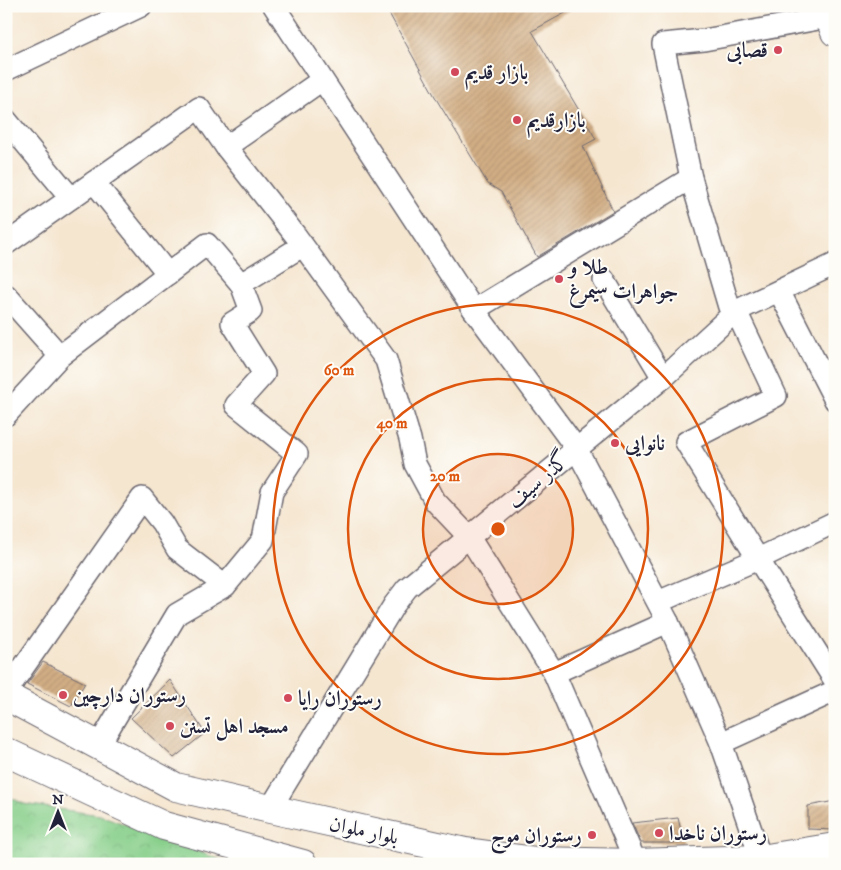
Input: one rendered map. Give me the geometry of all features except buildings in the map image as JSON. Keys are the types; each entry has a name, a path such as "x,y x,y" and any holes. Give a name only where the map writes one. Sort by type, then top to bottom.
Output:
{"main road":[{"name":"بلوار ملوان","path":"6,696 176,787 465,852 535,860 636,863 761,859 835,847"},
{"path":"6,752 164,826 303,864"}],"street":[{"path":"6,70 140,6"},
{"path":"274,6 474,310 576,448 668,622 721,743 761,859"},
{"path":"831,18 704,40 663,44 691,178 729,307 736,312 776,396 686,442 835,681"},
{"path":"226,147 322,80"},
{"path":"6,244 199,108 226,147 386,360 410,438 415,464 435,501 469,537 554,673 636,863"},
{"path":"6,120 71,198"},
{"path":"474,310 691,178"},
{"path":"94,182 168,274"},
{"path":"6,415 60,356 207,244 240,284 252,312 232,323 264,374 236,405 297,454 272,492 263,540 225,586 177,614 98,745"},
{"path":"240,284 302,246"},
{"name":"گذر سیف","path":"270,809 394,605 407,588 663,378 736,312 835,264"},
{"path":"604,280 663,378"},
{"path":"779,291 835,400"},
{"path":"6,295 60,356"},
{"path":"6,692 142,498 162,523 177,549 225,586"},
{"path":"658,602 835,522"},
{"path":"554,673 668,622"},
{"path":"721,743 835,691"}],"green space":[{"path":"6,795 24,804 100,815 232,864 6,864"}],"place":[{"name":"قصابی","path":"778,50"},
{"name":"بازار قدیم","path":"455,72"},
{"name":"بازارقدیم","path":"517,120"},
{"name":"طلا و جواهرات سیمرغ","path":"559,279"},
{"name":"نانوایی","path":"615,443"},
{"name":"رستوران دارچین","path":"63,695"},
{"name":"رستوران رایا","path":"288,698"},
{"name":"مسجد اهل تسنن","path":"170,726"},
{"name":"رستوران ناخدا","path":"659,833"},
{"name":"رستوران موج","path":"592,835"}]}
